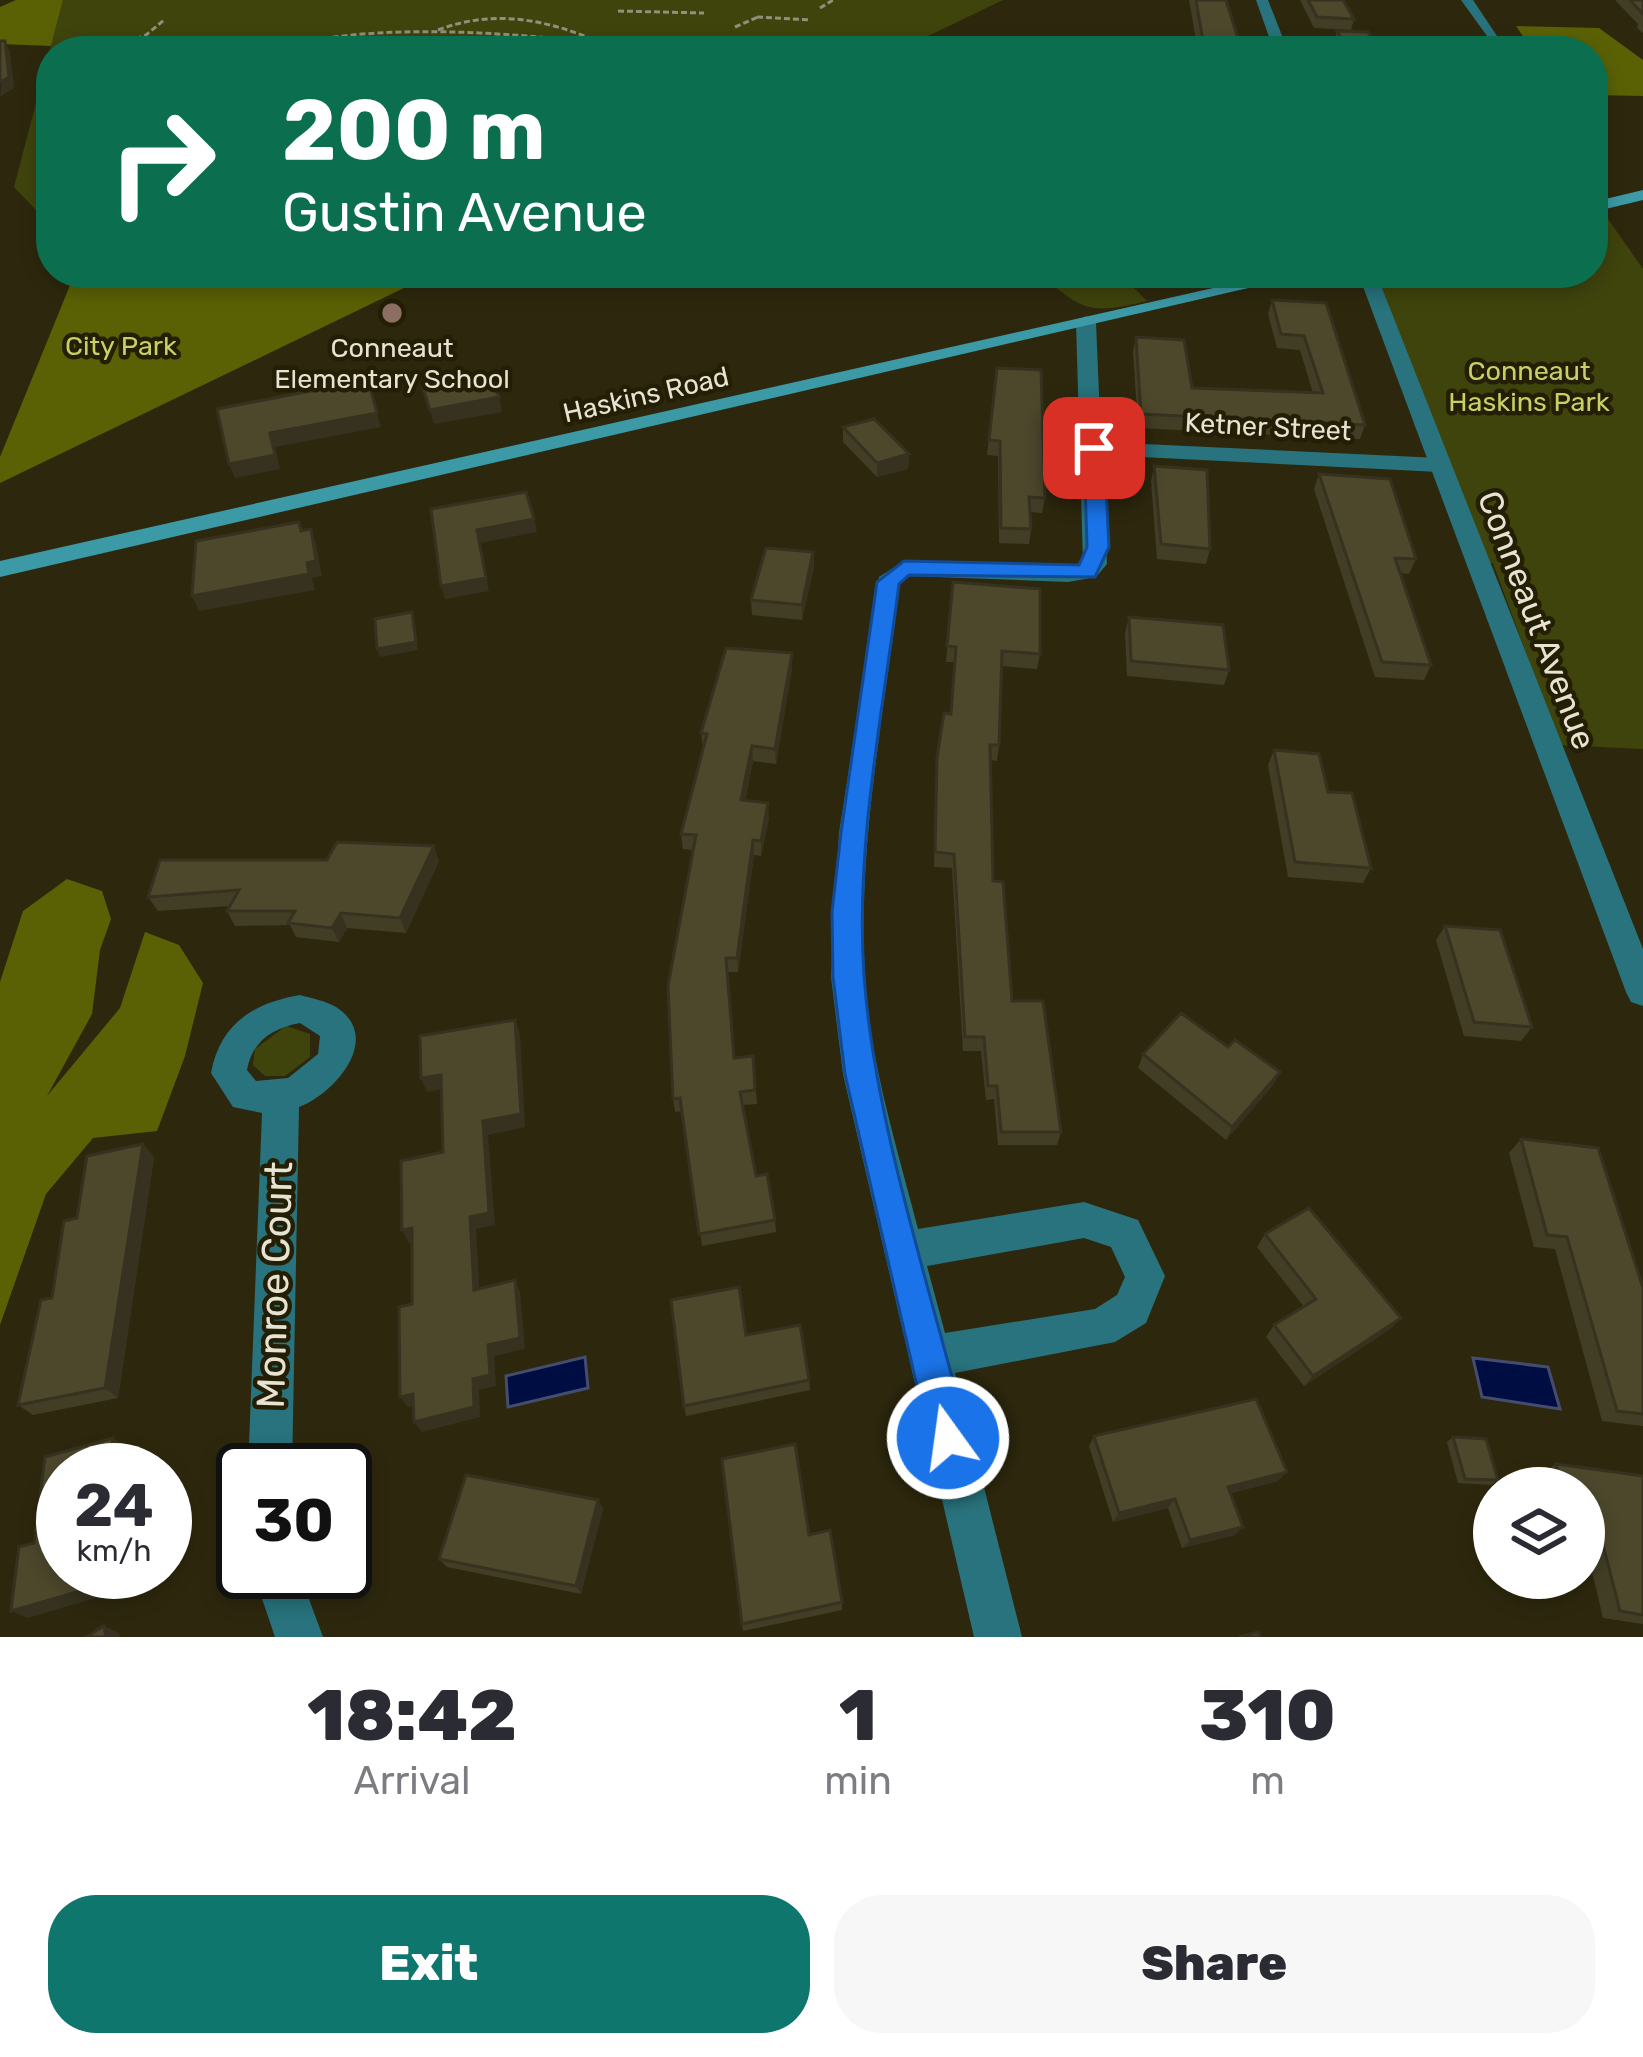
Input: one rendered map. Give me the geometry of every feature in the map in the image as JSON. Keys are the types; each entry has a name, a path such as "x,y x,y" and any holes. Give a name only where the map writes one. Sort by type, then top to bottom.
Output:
{"main road":[{"path":"1608,204 1643,196"},
{"name":"Haskins Road","path":"0,569 1238,288"}],"street":[{"path":"1262,0 1275,36"},
{"path":"1468,0 1492,33"},
{"name":"Conneaut Avenue","path":"1372,288 1643,992"},
{"path":"998,1637 861,1074 847,912 888,582 904,568 1087,572 1098,547 1087,322"},
{"name":"Ketner Street","path":"1094,448 1439,466"},
{"name":"Monroe Court","path":"271,1443 281,1100"},
{"path":"902,1251 1084,1220 1124,1233 1145,1276 1132,1309 1101,1328 928,1357"},
{"path":"286,1599 299,1637"}],"path":[{"path":"820,8 833,0"},
{"path":"618,11 704,13"},
{"path":"735,27 759,16 811,20"},
{"path":"434,32 473,20 510,18 589,36"},
{"path":"143,36 164,20"},
{"path":"318,36 434,32 484,36"}],"green space":[{"path":"16,0 63,0 54,36 36,36 36,45 0,44 0,7"},
{"path":"63,0 1003,0 928,36 54,36"},
{"path":"1516,26 1599,28 1643,60 1643,96 1608,95 1608,36 1523,36"},
{"path":"36,103 36,210 14,187"},
{"name":"Conneaut Haskins Park","path":"1608,219 1643,269 1643,749 1560,745 1493,563 1476,561 1373,288 1608,288"},
{"name":"City Park","path":"69,288 404,288 0,483 0,457"},
{"path":"1057,288 1134,288 1147,301 1099,308"},
{"path":"67,879 102,891 111,919 100,950 92,1014 47,1096 120,1008 145,932 179,945 203,983 185,1056 157,1131 93,1138 46,1194 0,1325 0,982 23,911"},
{"path":"286,1026 310,1034 310,1057 285,1076 265,1076 253,1065 255,1049"}],"shaded area":[{"path":"585,1357 588,1388 508,1407 506,1376"},
{"path":"1473,1358 1548,1367 1560,1409 1482,1397"}],"building":[{"path":"1196,0 1226,0 1237,36 1202,36"},
{"path":"1308,0 1343,0 1354,19 1317,17"},
{"path":"1630,0 1643,0 1643,14"},
{"path":"1337,31 1368,32 1370,36 1340,36"},
{"path":"0,41 5,41 9,77 0,82"},
{"path":"1272,300 1326,303 1365,425 1141,414 1136,337 1184,340 1192,388 1323,393 1304,336 1281,334"},
{"path":"997,368 1041,370 1045,498 1029,497 1031,529 1001,528 1000,441 989,440"},
{"path":"490,373 499,397 430,410 422,385"},
{"path":"368,380 377,413 270,433 275,455 229,464 217,409"},
{"path":"874,419 909,454 877,463 843,427"},
{"path":"1154,466 1207,470 1210,549 1161,544"},
{"path":"1319,474 1390,479 1416,559 1395,558 1431,665 1382,662"},
{"path":"526,492 534,519 477,530 486,578 441,586 431,509"},
{"path":"299,522 301,531 311,529 316,561 307,563 309,574 192,596 196,541"},
{"path":"766,548 813,552 802,605 751,600"},
{"path":"953,582 1040,589 1040,654 1002,651 999,745 990,745 993,881 1003,882 1012,1001 1043,1001 1061,1132 1001,1132 997,1086 988,1086 984,1037 965,1037 954,854 935,852 937,758 944,713 951,714 956,647 947,646"},
{"path":"412,612 416,642 377,649 375,619"},
{"path":"1129,617 1223,625 1229,670 1131,661"},
{"path":"726,648 792,653 775,749 752,746 741,800 768,803 761,841 753,840 737,958 726,958 734,1058 753,1056 755,1090 740,1092 756,1176 767,1174 775,1220 699,1234 680,1098 673,1099 668,986 696,835 681,834 707,734 701,733"},
{"path":"1274,750 1319,754 1328,792 1352,793 1371,868 1295,862"},
{"path":"337,842 434,846 400,918 341,913 332,928 288,923 295,911 227,911 239,890 148,897 160,860 327,860"},
{"path":"1445,926 1500,930 1532,1027 1474,1022"},
{"path":"1181,1013 1228,1047 1235,1040 1280,1072 1232,1127 1143,1054"},
{"path":"515,1020 521,1114 483,1121 489,1213 470,1217 474,1290 515,1280 520,1338 488,1345 490,1375 473,1379 474,1407 414,1422 413,1394 400,1397 399,1307 412,1304 412,1228 402,1230 401,1161 443,1152 441,1075 421,1078 420,1036"},
{"path":"1521,1139 1598,1148 1643,1288 1643,1414 1617,1411 1567,1237 1547,1235"},
{"path":"143,1144 105,1388 18,1405 41,1300 52,1298 64,1221 77,1218 87,1156"},
{"path":"1309,1208 1401,1318 1313,1376 1274,1325 1316,1299 1265,1234"},
{"path":"739,1287 746,1335 800,1325 809,1380 684,1406 671,1300"},
{"path":"1256,1399 1287,1472 1228,1487 1243,1527 1190,1540 1175,1499 1119,1513 1094,1436"},
{"path":"1453,1437 1486,1439 1494,1467 1473,1467 1473,1479 1465,1479"},
{"path":"795,1444 809,1535 830,1530 842,1602 742,1624 722,1459"},
{"path":"1605,1471 1643,1476 1643,1615 1620,1611 1605,1552"},
{"path":"466,1475 598,1500 576,1586 439,1559"},
{"path":"36,1527 36,1599 53,1599 11,1611 19,1547 34,1543"},
{"path":"104,1626 106,1637 86,1637"}],"place":[{"name":"Conneaut Elementary School","path":"392,313"}],"route":[{"path":"948,1438 861,1074 848,977 847,912 854,833 888,582 904,568 1087,572 1095,564 1098,547 1094,448"}]}
